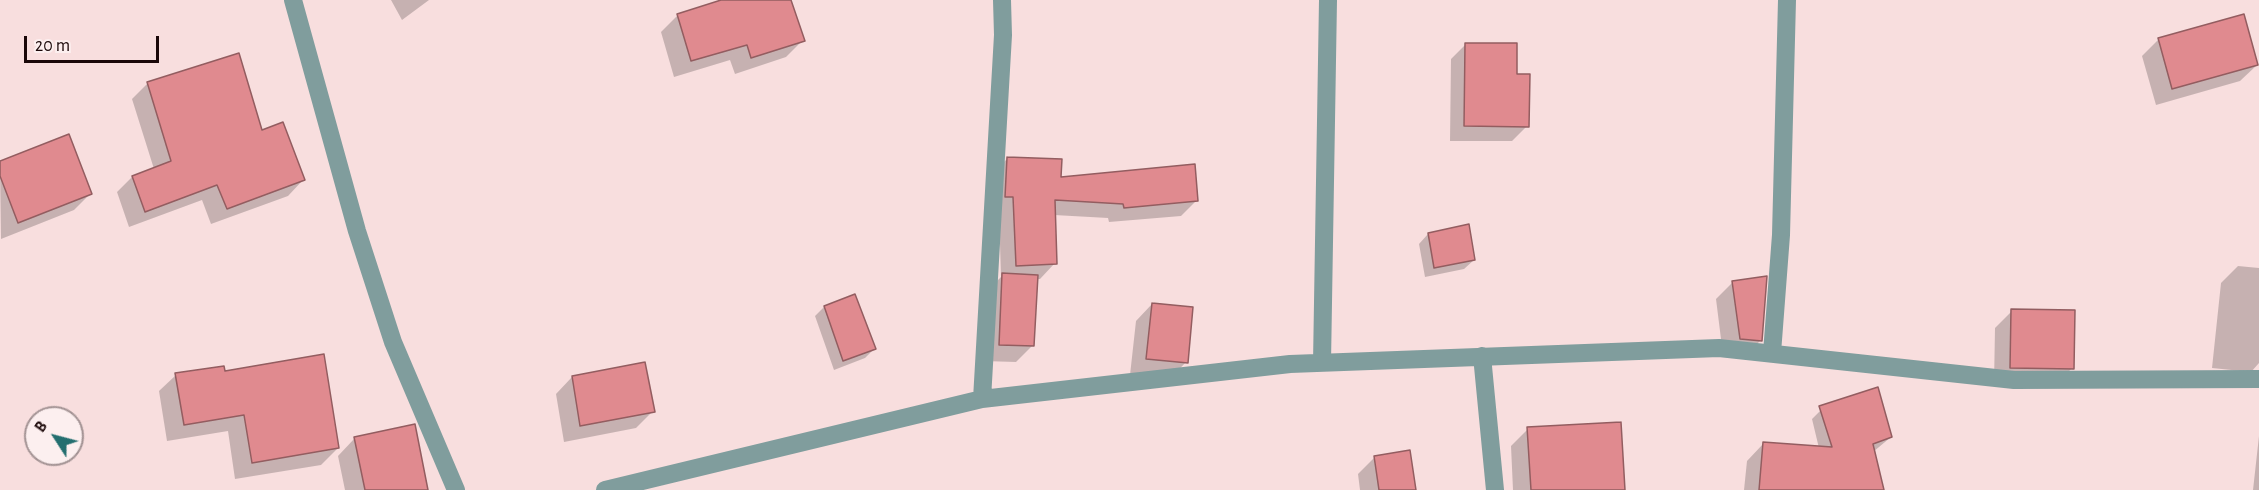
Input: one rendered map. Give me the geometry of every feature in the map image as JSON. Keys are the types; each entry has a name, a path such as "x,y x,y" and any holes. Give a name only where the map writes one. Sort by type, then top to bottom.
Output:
{"street":[{"path":"293,0 357,231 393,342 456,490"},
{"path":"982,399 1002,0"},
{"path":"1322,363 1328,0"},
{"path":"1772,354 1781,235 1787,0"},
{"path":"605,490 982,399 1290,364 1719,348 2014,380 2259,379"},
{"path":"1482,356 1495,490"}],"building":[{"path":"721,0 791,0 805,41 751,58 747,45 691,61 677,14"},
{"path":"2244,14 2258,65 2172,89 2158,38"},
{"path":"1465,43 1517,43 1517,74 1530,74 1529,127 1464,126"},
{"path":"239,53 262,130 283,122 305,180 227,209 217,185 145,212 132,176 171,161 147,82"},
{"path":"69,134 92,194 18,223 0,176 0,161"},
{"path":"1007,157 1062,159 1061,177 1195,164 1198,201 1124,208 1123,204 1055,200 1057,264 1016,266 1013,197 1005,197"},
{"path":"1469,224 1475,260 1434,268 1428,233"},
{"path":"1002,273 1038,275 1034,346 999,345"},
{"path":"1767,276 1762,341 1740,339 1732,281"},
{"path":"855,294 876,349 843,361 824,306"},
{"path":"1152,303 1193,307 1188,363 1146,359"},
{"path":"2011,309 2075,310 2074,369 2010,368"},
{"path":"324,354 339,448 252,463 244,415 184,425 175,373 224,366 225,371"},
{"path":"645,362 655,412 580,426 572,376"},
{"path":"1878,387 1892,437 1873,444 1884,490 1759,490 1763,442 1832,447 1819,406"},
{"path":"1621,422 1625,490 1531,490 1527,427"},
{"path":"415,424 428,490 365,490 354,437"},
{"path":"1410,450 1416,490 1379,490 1374,456"}]}
